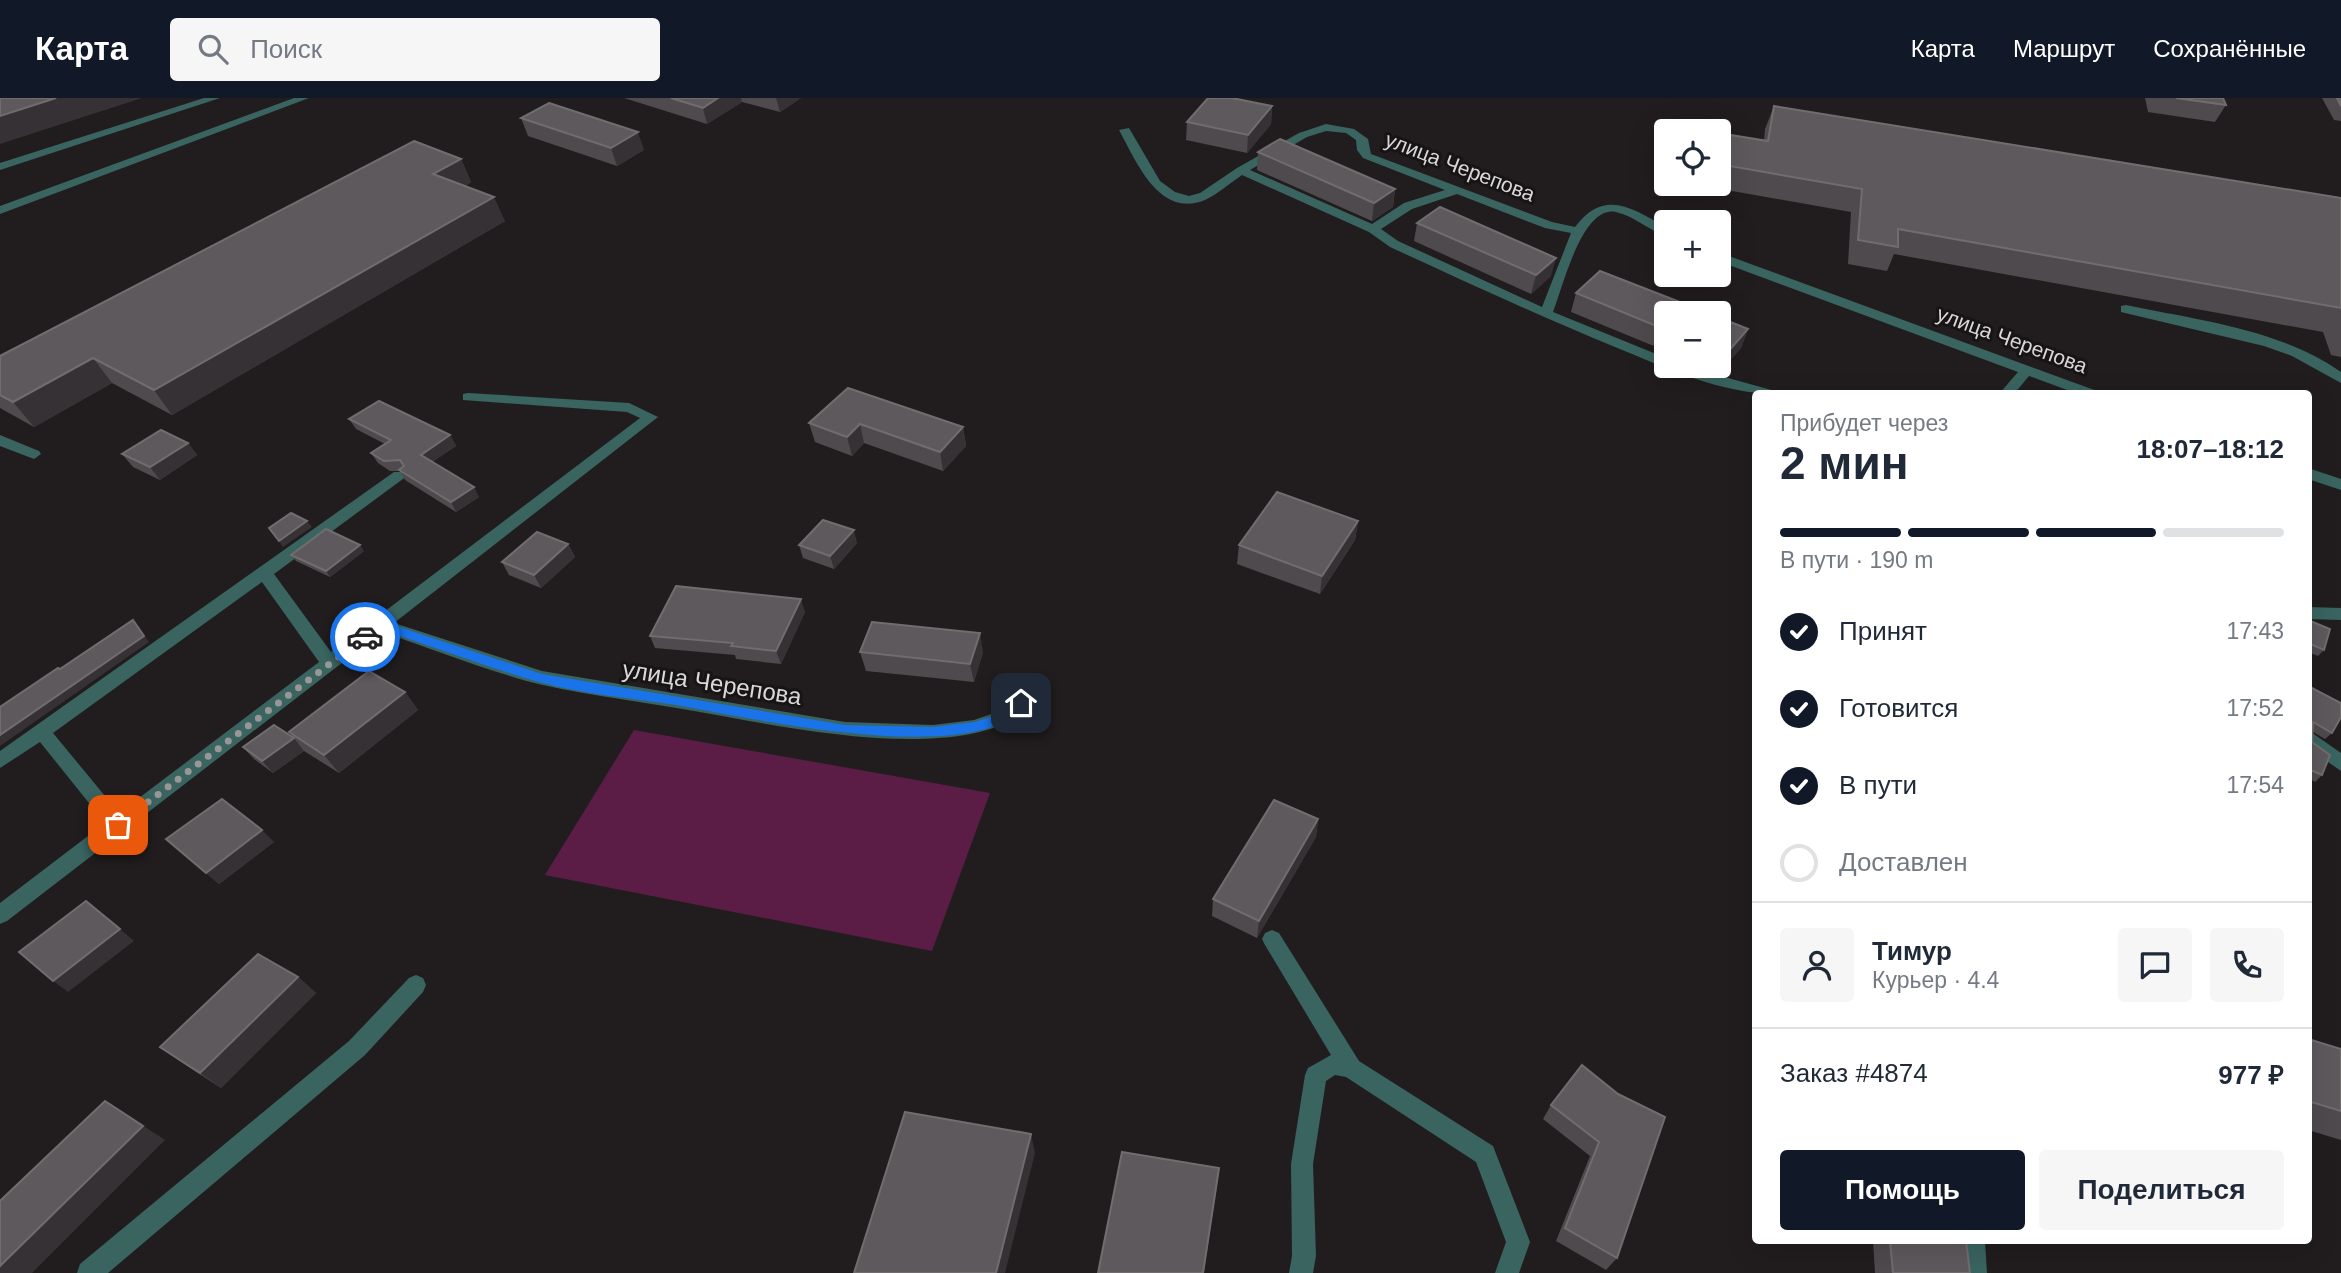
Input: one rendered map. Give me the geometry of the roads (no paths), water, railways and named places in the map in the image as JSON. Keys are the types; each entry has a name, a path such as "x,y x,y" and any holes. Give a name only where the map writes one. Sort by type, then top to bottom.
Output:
{"street":[{"path":"0,167 215,98"},
{"path":"0,210 304,98"},
{"name":"улица Черепова","path":"1125,130 1152,176 1174,197 1198,200 1209,196 1241,170 1304,134 1326,126 1354,132 1362,139 1363,150 1367,156 1549,225 1578,231"},
{"path":"1241,170 1373,229 1394,244 1546,313 1654,358"},
{"path":"1373,229 1408,206 1457,190"},
{"path":"1546,313 1578,231 1594,211 1606,207 1621,210 1654,226"},
{"name":"улица Черепова","path":"1731,261 2081,390"},
{"path":"2126,309 2237,334 2286,349 2341,379"},
{"path":"2010,390 2027,370"},
{"path":"1709,378 1755,390"},
{"path":"0,915 651,417 629,408 468,397"},
{"path":"0,440 34,454"},
{"path":"2312,474 2341,485"},
{"path":"0,761 399,477"},
{"path":"265,574 330,664"},
{"path":"2312,613 2341,614"},
{"name":"улица Черепова","path":"381,625 542,678 845,729 933,732 975,727 1009,715 1032,691"},
{"path":"42,732 118,825"},
{"path":"2312,740 2341,764"},
{"path":"1272,939 1351,1068"},
{"path":"89,1273 357,1048 416,985"},
{"path":"1301,1273 1304,1256 1302,1164 1316,1075 1333,1064 1351,1068 1485,1154 1518,1242 1507,1273"},
{"path":"1973,1244 1975,1273"}]}
